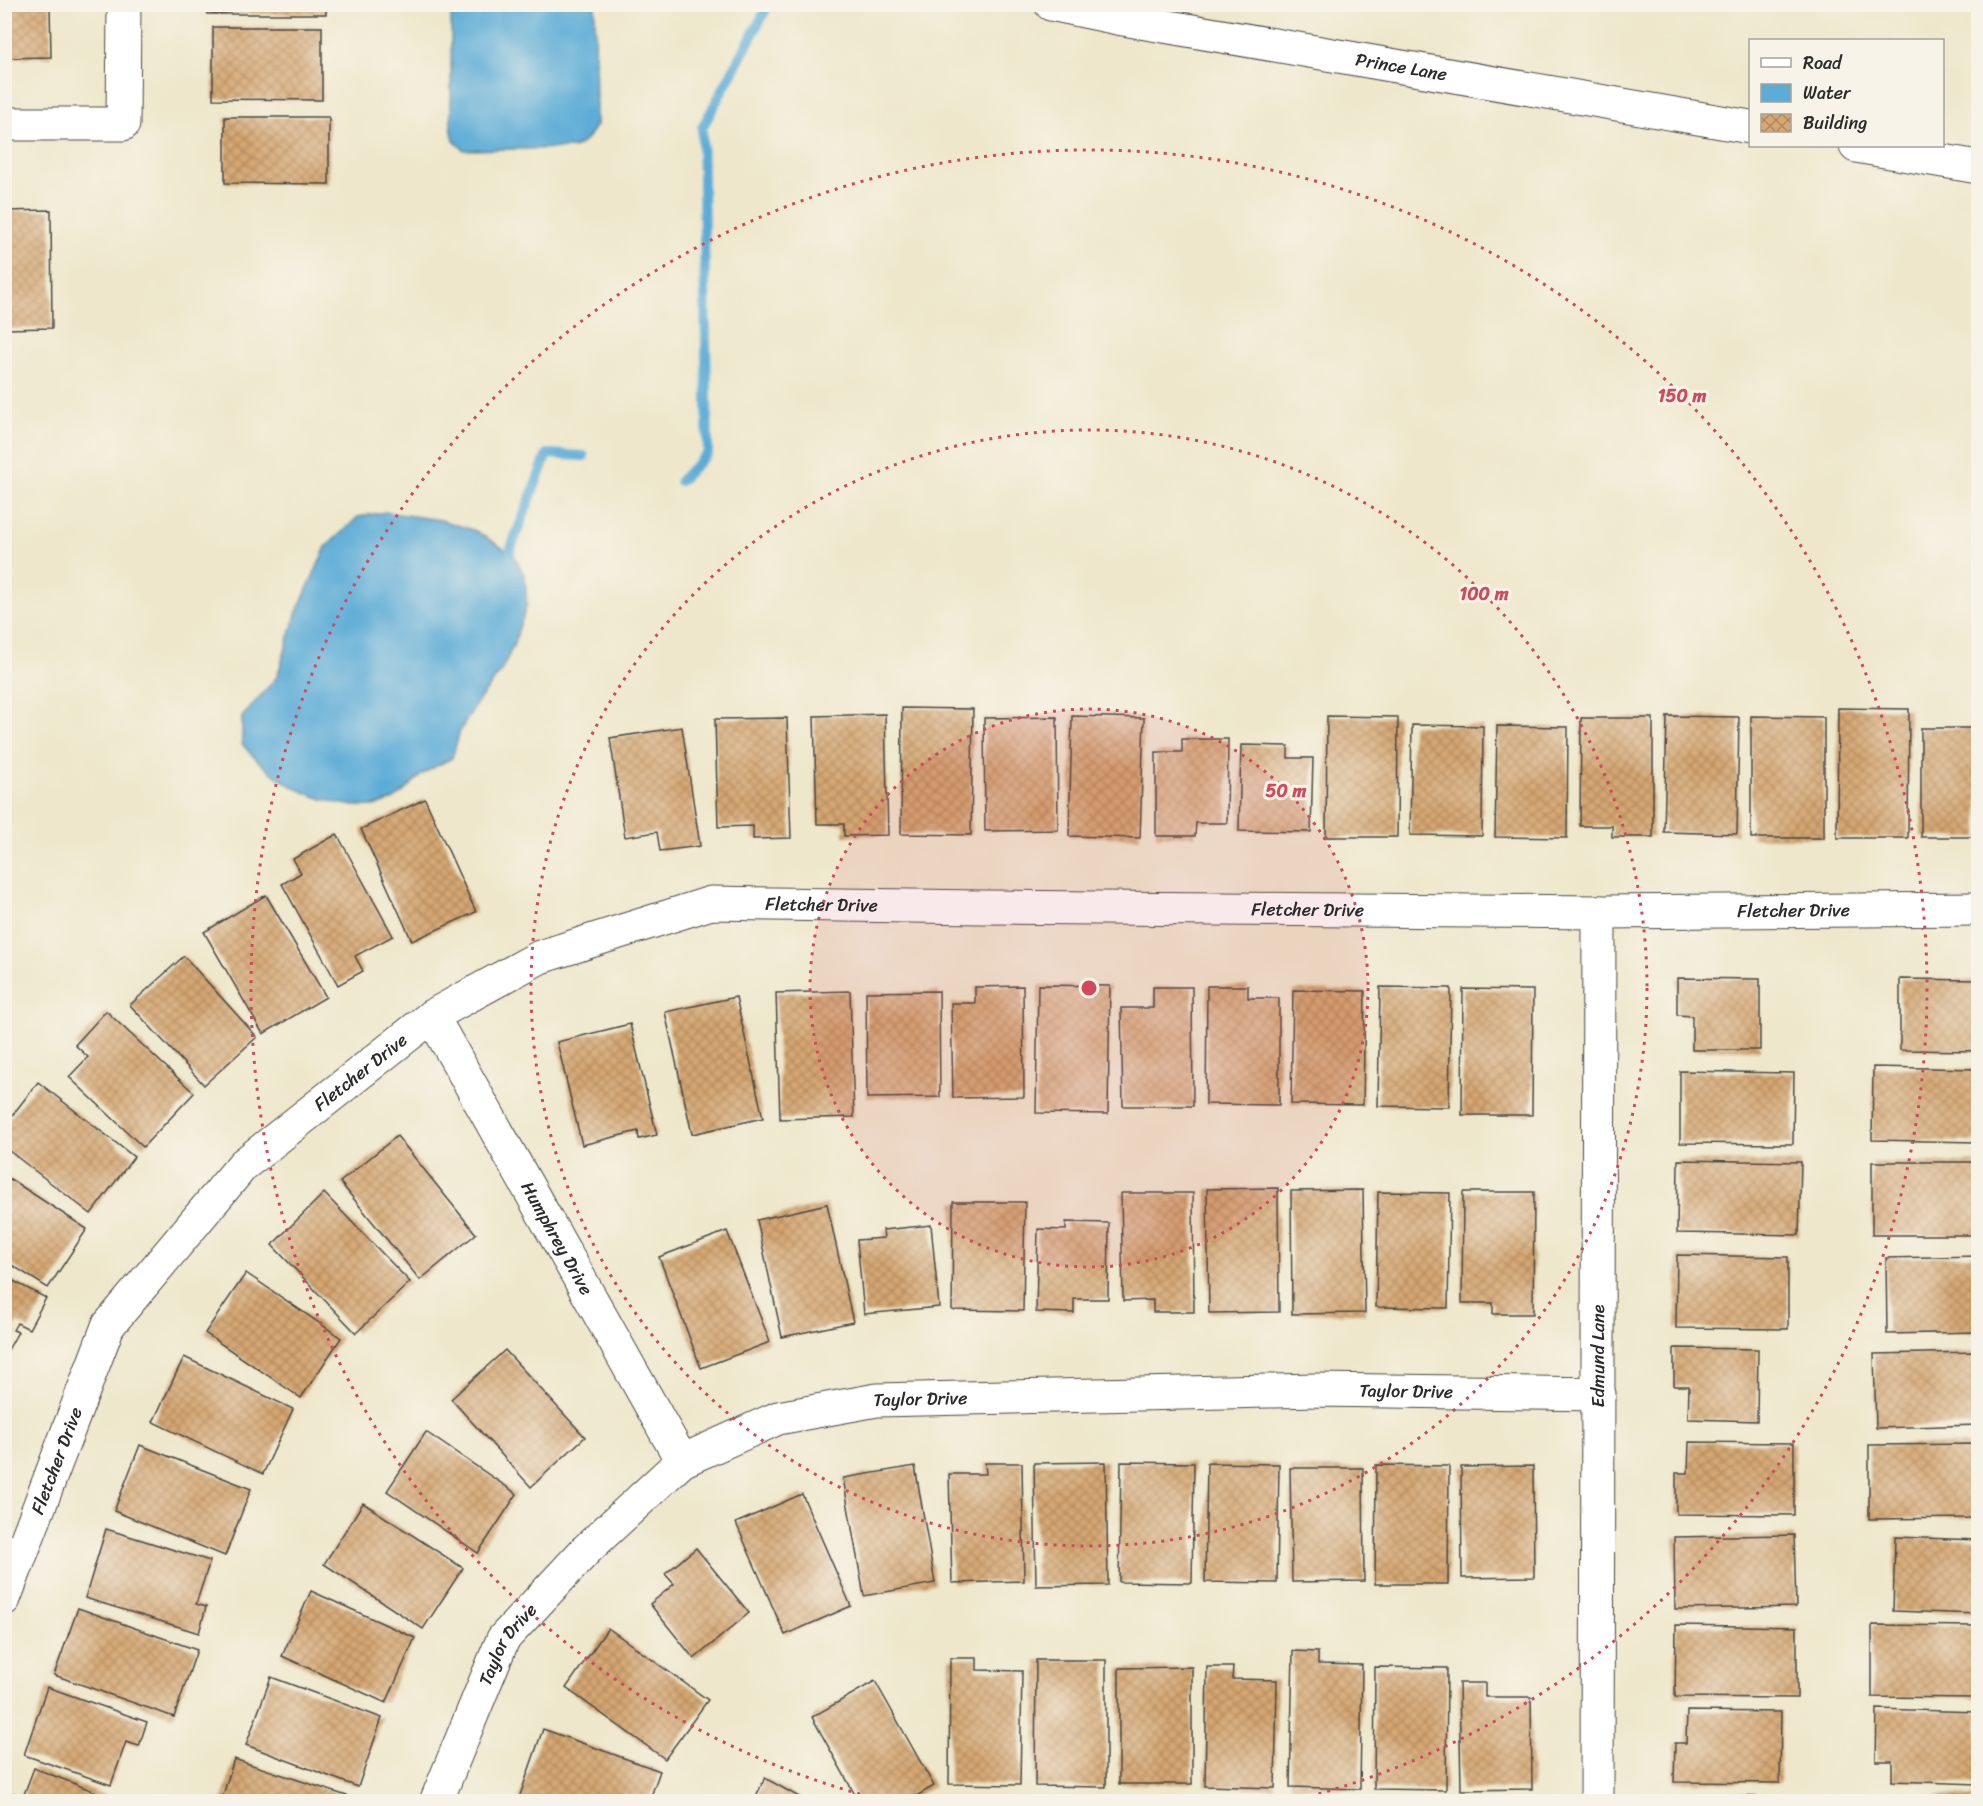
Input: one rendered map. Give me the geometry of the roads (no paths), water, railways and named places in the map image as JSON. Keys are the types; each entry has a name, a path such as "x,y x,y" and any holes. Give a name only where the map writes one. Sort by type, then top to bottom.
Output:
{"street":[{"path":"4,124 123,124 124,4"},
{"name":"Prince Lane","path":"1051,4 1135,21 1749,127"},
{"path":"1862,147 1978,167"},
{"name":"Fletcher Drive","path":"4,1599 108,1326 243,1165 432,1016 540,957 711,903 1599,912 1978,909"},
{"name":"Edmund Lane","path":"1597,1802 1599,912"},
{"name":"Humphrey Drive","path":"432,1016 682,1461"},
{"name":"Taylor Drive","path":"436,1802 503,1639 586,1550 682,1461 778,1418 877,1400 1316,1390 1599,1394"}],"water":[{"path":"451,5 595,5 596,125 586,140 574,148 464,150 454,141 451,127"},
{"path":"385,512 441,520 476,531 514,555 525,577 527,604 514,644 501,671 476,704 460,731 452,758 424,773 396,798 379,805 359,806 310,795 285,782 262,765 242,744 242,717 277,677 296,614 326,547 358,517"}],"waterway":[{"path":"680,481 708,453 702,128 769,4"},
{"path":"505,564 547,454 584,456"}]}
